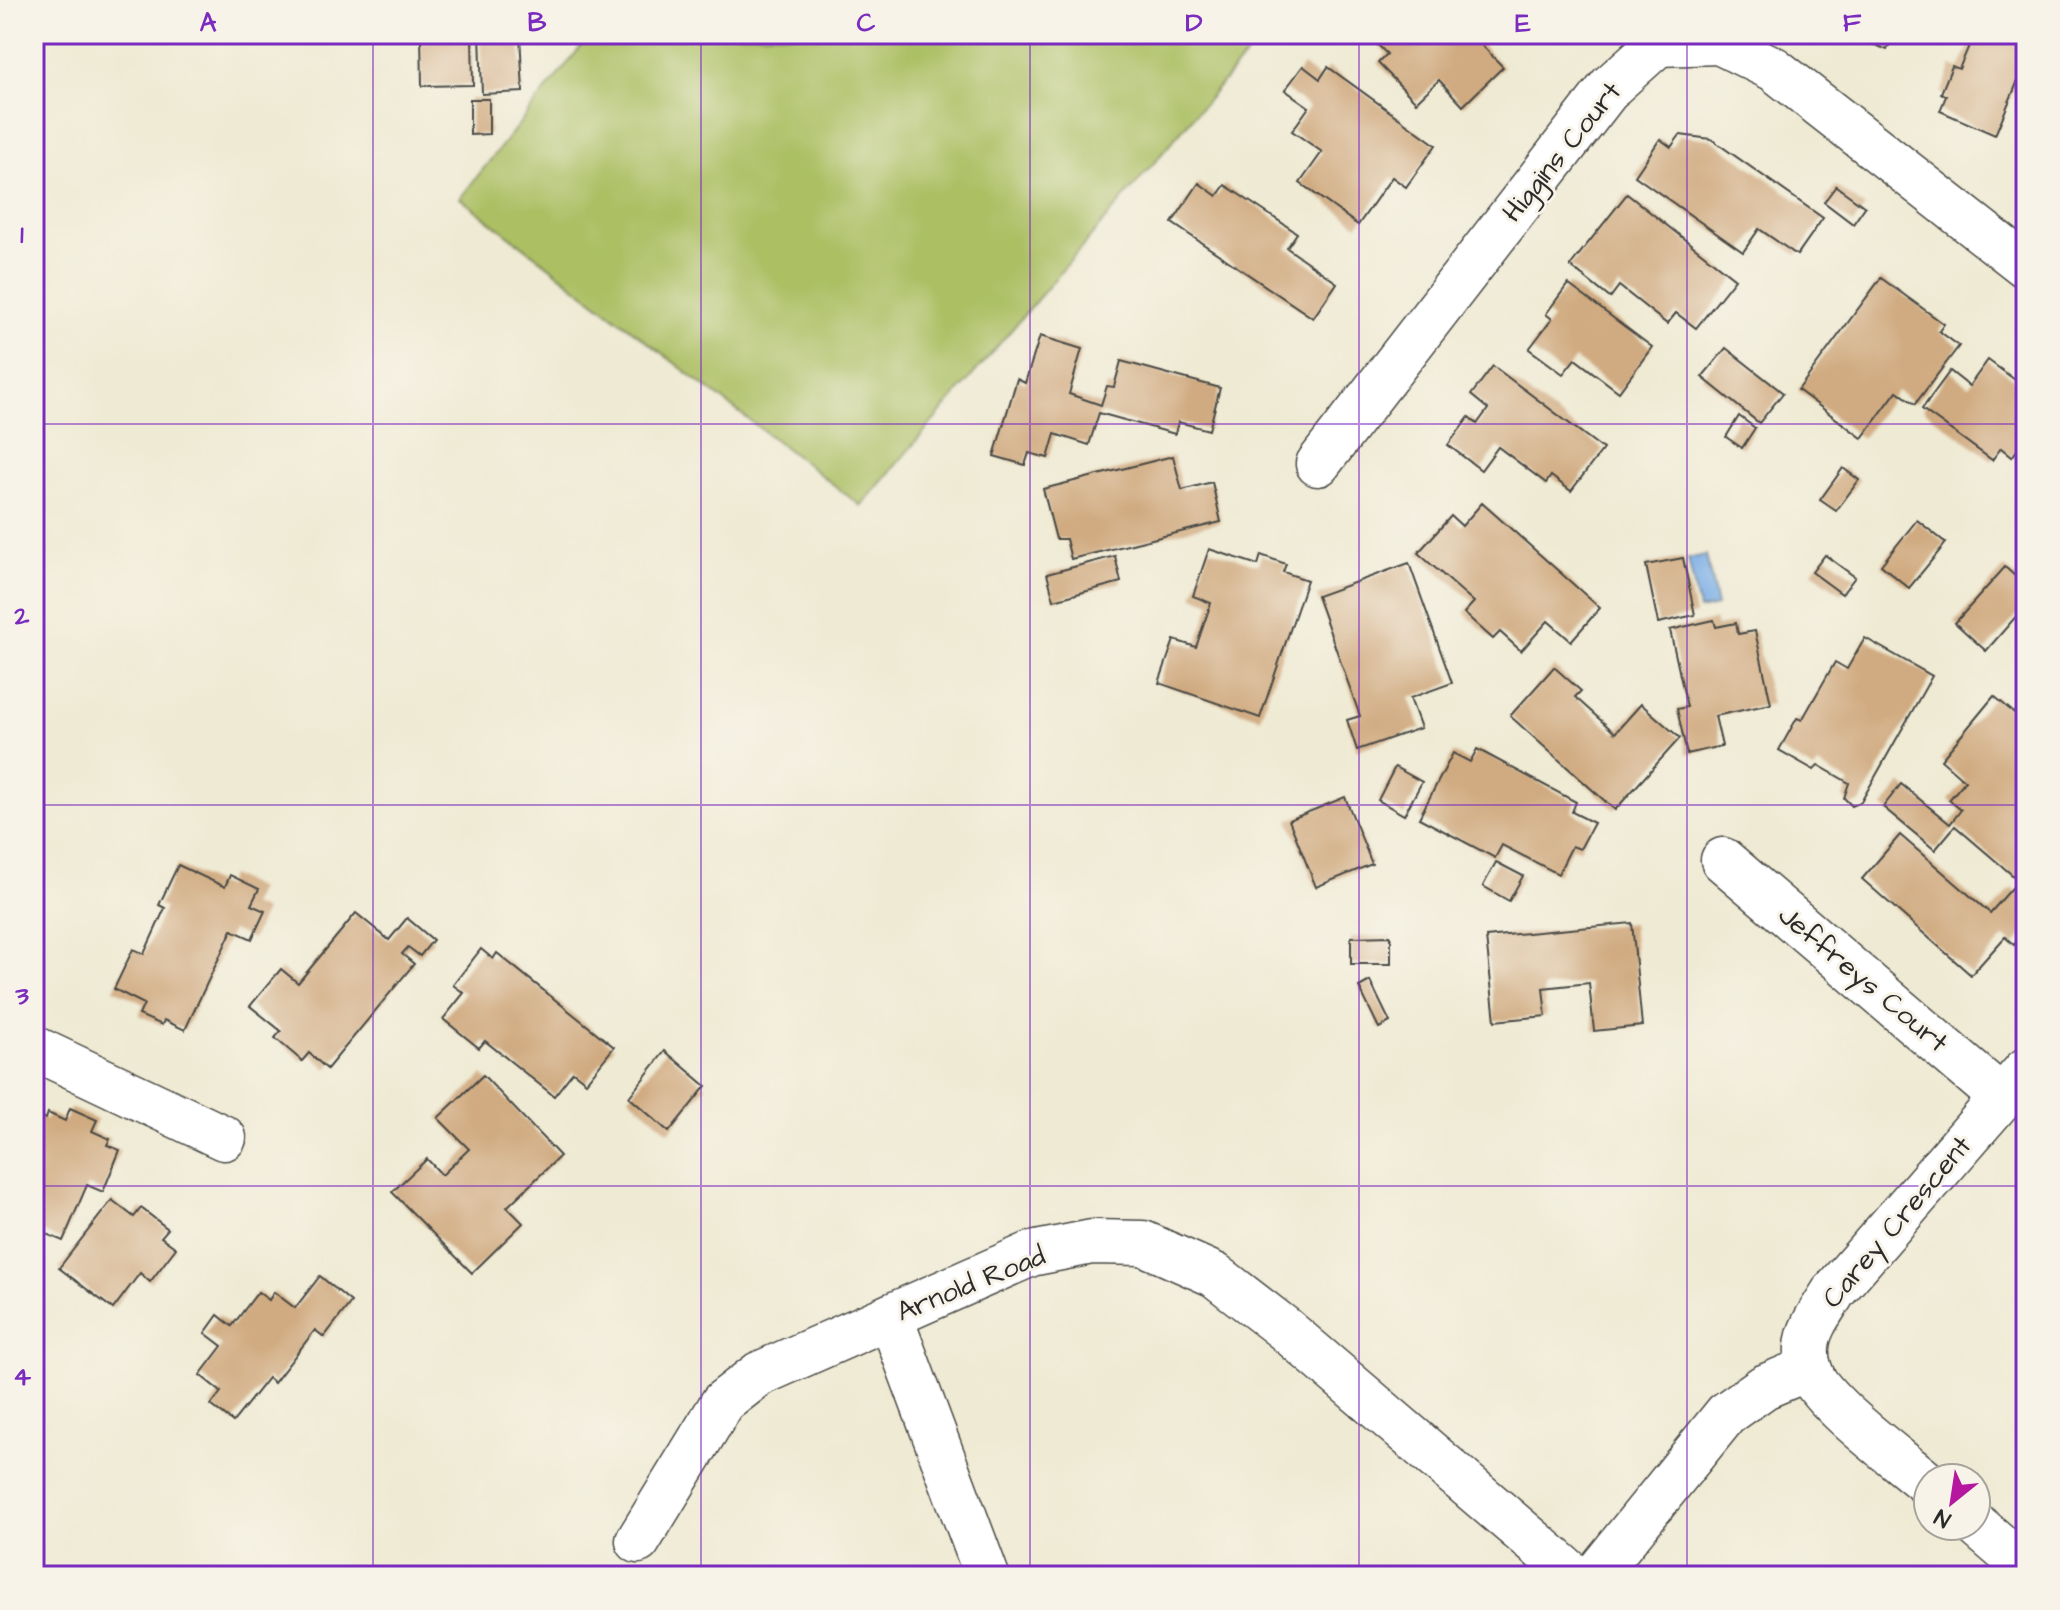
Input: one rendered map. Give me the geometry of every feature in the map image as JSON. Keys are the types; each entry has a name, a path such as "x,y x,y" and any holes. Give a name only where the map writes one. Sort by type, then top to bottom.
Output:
{"street":[{"name":"Higgins Court","path":"1318,464 1611,86 1658,44 1719,42 1774,69 2026,266"},
{"name":"Jeffreys Court","path":"1723,860 2014,1084"},
{"path":"34,1048 224,1138"},
{"name":"Carey Crescent","path":"1809,1368 1807,1347 1813,1326 1834,1291 2014,1084"},
{"name":"Arnold Road","path":"638,1541 723,1402 759,1374 1031,1254 1092,1242 1143,1243 1215,1275 1227,1284 1285,1329 1574,1576"},
{"path":"890,1316 987,1576"},
{"path":"1595,1576 1726,1414 1764,1387 1809,1368 1815,1382 1834,1403 1912,1470"},
{"path":"1992,1539 2026,1568"}],"green space":[{"path":"591,34 1264,34 861,506 460,198"}],"water":[{"path":"1706,555 1717,606 1699,610 1688,559"}],"building":[{"path":"421,34 472,34 473,85 422,86"},
{"path":"480,34 520,34 523,92 482,94"},
{"path":"1367,34 1459,34 1467,42 1474,37 1503,67 1463,106 1439,80 1416,102 1378,63 1387,54"},
{"path":"1850,34 1894,34 1887,50"},
{"path":"1974,34 1992,34 2026,48 2026,62 1995,135 1940,111 1946,96 1941,93 1952,66 1959,69"},
{"path":"1303,66 1320,79 1328,67 1436,145 1406,187 1392,177 1358,225 1300,183 1322,152 1292,131 1309,107 1285,90"},
{"path":"470,99 489,99 489,134 470,135"},
{"path":"1680,135 1711,139 1823,218 1797,255 1759,229 1743,252 1635,176 1660,139 1671,147"},
{"path":"1199,183 1217,196 1225,185 1297,233 1287,248 1337,283 1313,318 1172,223"},
{"path":"1836,186 1865,207 1853,224 1824,202"},
{"path":"1627,194 1735,279 1696,328 1676,313 1667,324 1619,286 1610,298 1570,266"},
{"path":"1881,278 1944,324 1939,331 1959,346 1915,404 1897,391 1862,438 1798,390"},
{"path":"1568,284 1652,347 1619,392 1575,359 1563,374 1529,349 1552,319 1546,314"},
{"path":"1040,336 1082,349 1069,394 1101,405 1107,386 1114,387 1121,361 1220,388 1209,430 1178,422 1175,434 1099,413 1089,445 1055,434 1048,458 1029,453 1025,465 994,456 1017,379 1025,383"},
{"path":"1726,348 1783,393 1759,423 1702,377"},
{"path":"1988,360 2026,388 2026,438 2012,457 2001,448 1992,460 1922,409 1950,371 1969,386"},
{"path":"1493,366 1603,449 1571,491 1551,476 1546,483 1498,447 1481,470 1448,445 1469,417 1477,424 1488,409 1471,395"},
{"path":"1739,416 1755,428 1742,448 1726,437"},
{"path":"1173,456 1182,490 1212,482 1221,522 1071,559 1066,539 1056,539 1043,489"},
{"path":"1843,468 1859,480 1836,511 1820,500"},
{"path":"1482,503 1600,608 1571,641 1548,621 1521,651 1500,632 1493,639 1464,613 1474,602 1418,553 1451,516 1462,526"},
{"path":"1917,520 1946,543 1909,588 1881,565"},
{"path":"1209,549 1258,565 1261,555 1286,564 1283,572 1307,580 1260,718 1159,683 1174,640 1196,647 1211,603 1193,596"},
{"path":"1825,555 1855,577 1842,594 1812,572"},
{"path":"1115,556 1121,582 1054,600 1047,574"},
{"path":"1683,558 1695,615 1658,623 1646,565"},
{"path":"1409,563 1452,683 1410,698 1421,728 1357,750 1347,720 1360,716 1317,596"},
{"path":"2005,567 2026,586 2026,605 1986,651 1955,623"},
{"path":"1714,620 1716,627 1736,623 1738,634 1755,631 1771,704 1715,716 1722,746 1687,754 1677,709 1687,707 1670,630"},
{"path":"1865,638 1932,676 1861,802 1852,806 1844,798 1849,783 1818,765 1814,770 1779,750 1797,718 1802,720 1835,662 1847,669"},
{"path":"1554,667 1581,691 1575,697 1615,733 1641,704 1680,738 1615,810 1510,716"},
{"path":"1994,696 2026,723 2026,869 2017,879 1955,826 1935,850 1883,807 1901,784 1950,824 1961,810 1949,800 1965,781 1941,760"},
{"path":"1477,749 1576,802 1572,812 1594,823 1580,849 1572,846 1558,874 1502,845 1495,858 1419,818 1453,753 1470,762"},
{"path":"1395,767 1422,782 1404,815 1378,800"},
{"path":"1345,797 1372,864 1316,887 1289,820"},
{"path":"1900,835 1990,913 2012,888 2026,900 2026,932 2014,945 2005,937 1971,975 1862,879"},
{"path":"1496,862 1523,876 1509,901 1483,886"},
{"path":"178,865 225,887 230,875 259,889 251,905 265,911 252,939 232,930 185,1030 164,1020 162,1025 139,1015 144,1004 114,989 133,949 144,954 165,908 159,905"},
{"path":"356,913 389,940 407,918 433,940 420,956 408,947 402,954 414,964 327,1069 309,1053 302,1061 275,1038 281,1031 250,1006 281,969 298,983"},
{"path":"1632,923 1642,1026 1594,1031 1589,983 1543,988 1546,1016 1495,1021 1486,937"},
{"path":"1391,936 1391,964 1351,964 1351,937"},
{"path":"481,949 493,959 497,953 614,1047 586,1082 573,1072 554,1096 485,1041 479,1048 443,1019 464,993 453,985"},
{"path":"1370,981 1390,1022 1379,1028 1359,987"},
{"path":"665,1051 706,1086 669,1132 629,1097"},
{"path":"483,1075 560,1156 507,1207 523,1223 472,1273 392,1192 427,1159 442,1175 469,1149 438,1118"},
{"path":"70,1108 97,1120 92,1131 110,1139 107,1145 120,1150 103,1192 87,1185 63,1241 39,1231 34,1243 34,1114 46,1119 48,1113 65,1121"},
{"path":"112,1200 134,1217 141,1208 168,1229 161,1237 176,1248 150,1282 140,1273 113,1309 59,1268"},
{"path":"320,1276 351,1302 324,1337 315,1330 274,1383 268,1378 233,1422 211,1405 221,1392 200,1375 222,1346 205,1333 218,1315 232,1326 258,1292 269,1300 274,1292 295,1308"}]}
